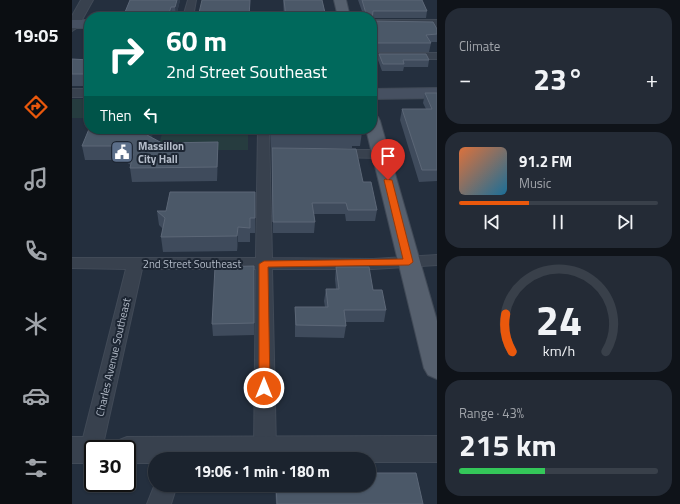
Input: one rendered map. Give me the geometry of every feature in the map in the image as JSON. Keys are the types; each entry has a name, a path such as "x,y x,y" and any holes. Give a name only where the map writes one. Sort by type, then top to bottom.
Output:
{"main road":[{"path":"340,0 343,12"},
{"path":"73,25 84,24"},
{"path":"377,94 437,93"},
{"path":"376,134 437,368"}],"street":[{"path":"73,25 87,0"},
{"path":"189,12 192,0"},
{"path":"377,24 437,24"},
{"path":"377,56 437,56"},
{"path":"72,93 84,93"},
{"path":"264,134 271,153 264,264 265,449"},
{"path":"326,154 381,154"},
{"name":"2nd Street Southeast","path":"72,263 264,264 409,262 437,260"},
{"name":"Charles Avenue Southeast","path":"88,440 134,264"},
{"path":"210,452 265,449 437,450"},
{"path":"136,451 150,452"},
{"path":"159,504 163,492"}],"green space":[{"path":"72,99 84,99 84,118 72,118"},
{"path":"162,134 248,134 248,150 172,150 159,145"}],"building":[{"path":"130,0 177,0 175,7 171,7 170,12 125,12"},
{"path":"202,0 250,0 249,12 199,12"},
{"path":"284,0 322,0 325,12 285,12"},
{"path":"362,0 422,0 427,11 373,11 366,12"},
{"path":"377,21 433,22 437,29 437,34 426,35 431,43 377,43"},
{"path":"379,54 426,54 429,60 403,60 404,64 383,64"},
{"path":"72,59 84,60 84,74 72,74"},
{"path":"425,93 437,93 437,170 422,170 402,109 432,109"},
{"path":"87,134 147,134 162,143 218,142 217,167 130,168 133,154 120,146 82,146"},
{"path":"272,148 356,149 363,182 371,182 377,210 348,210 346,203 312,203 315,222 273,222"},
{"path":"170,192 255,192 255,218 250,218 250,228 238,227 237,236 161,237 165,218 157,211 166,211"},
{"path":"254,266 254,323 212,324 215,267"},
{"path":"336,267 369,267 373,290 382,290 386,310 344,310 346,326 296,325 295,307 328,307 326,289 339,289"},
{"path":"376,473 416,473 423,504 277,504 276,492 376,492"}],"place":[{"name":"Massillon City Hall","path":"122,152"}],"route":[{"path":"264,388 264,264 373,264 409,262 388,180"}]}
